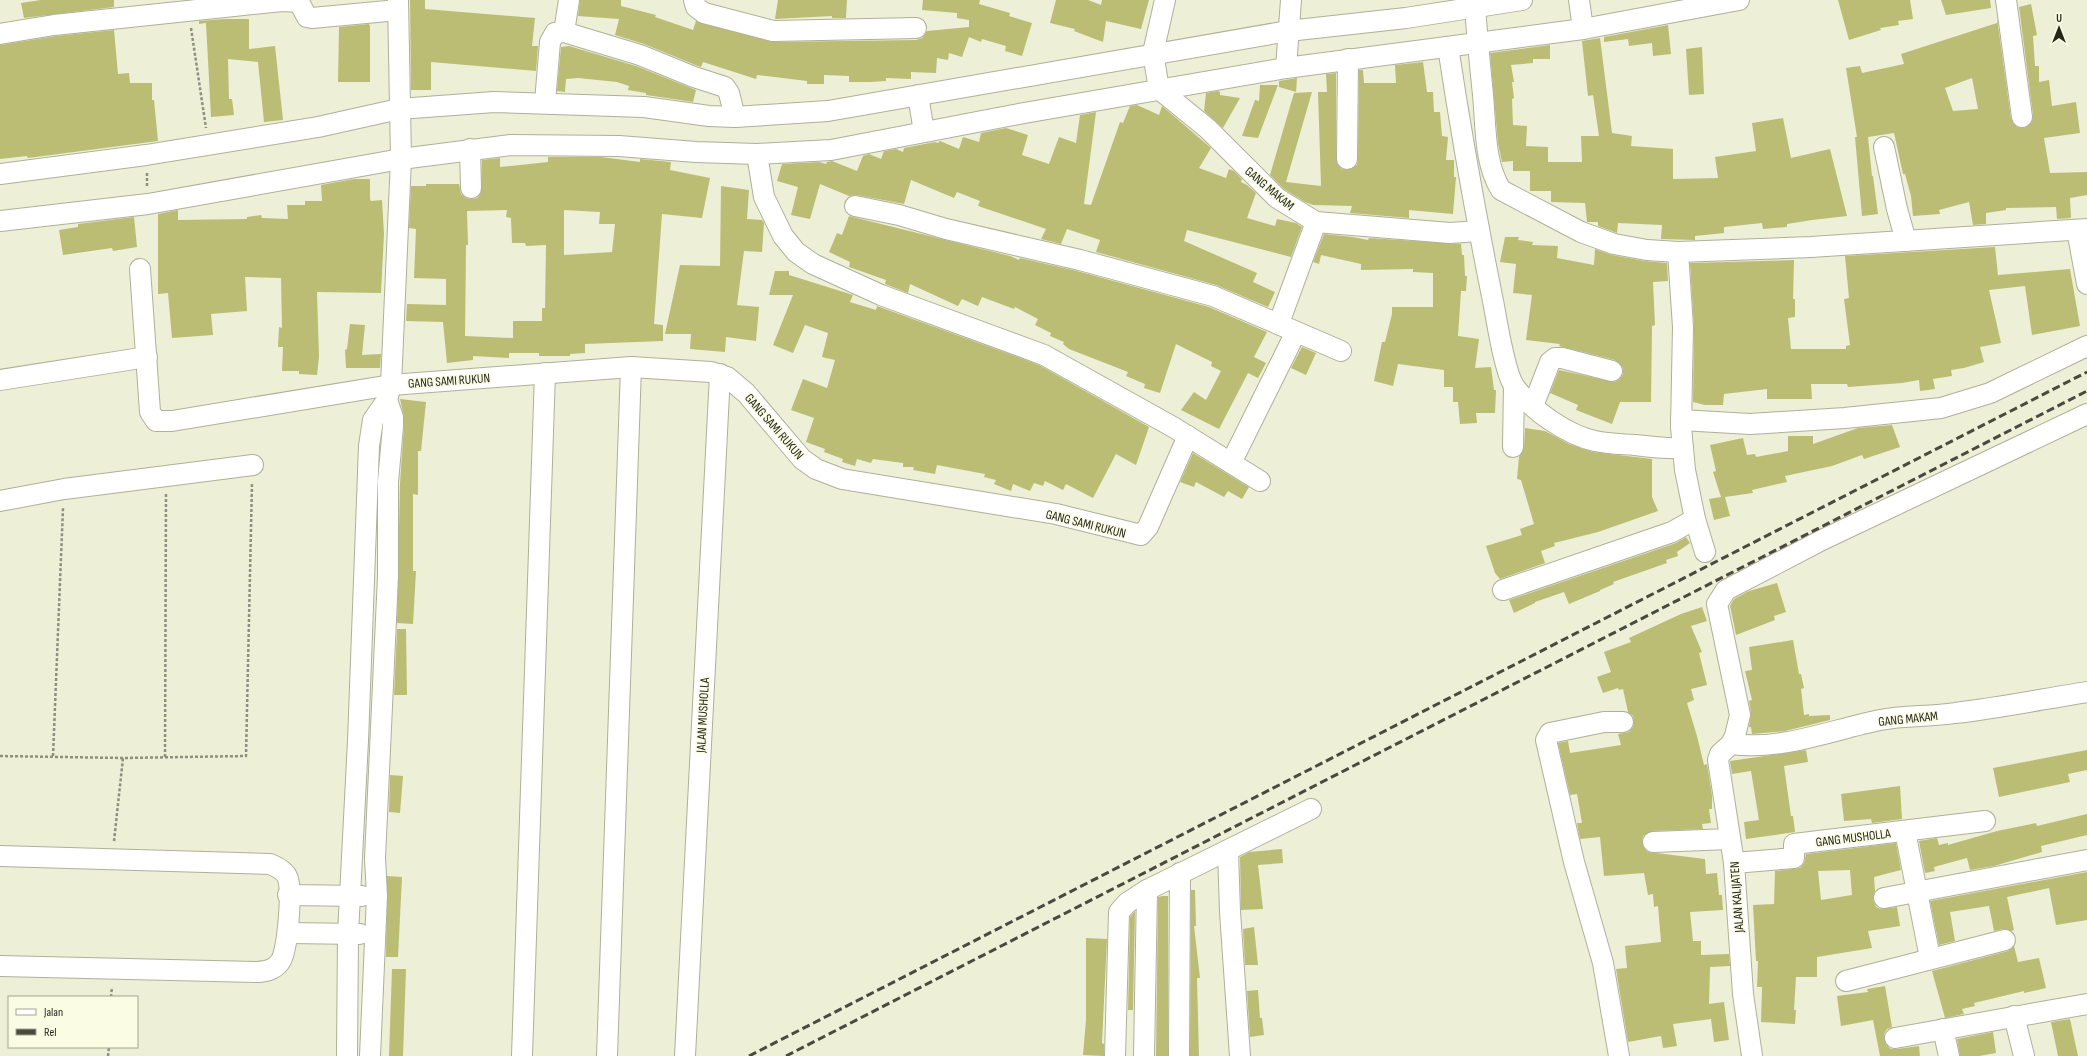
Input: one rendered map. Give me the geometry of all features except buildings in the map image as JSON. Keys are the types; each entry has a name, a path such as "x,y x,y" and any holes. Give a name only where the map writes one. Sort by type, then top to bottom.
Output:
{"street":[{"path":"0,34 54,24 247,3 294,0 299,2 307,17 312,18 398,5 401,155 389,392 393,426 388,482 388,576 375,858 377,896 370,1056"},
{"path":"564,32 569,0"},
{"path":"694,0 696,7 704,13 773,31 916,28"},
{"path":"1156,70 1165,0"},
{"path":"1286,64 1291,0"},
{"path":"0,174 146,155 318,127 494,102 545,102 644,106 709,116 735,117 828,111 921,113 1156,70 1288,34 1522,0"},
{"path":"0,221 148,204 401,155 470,149 538,144 619,146 696,152 757,154 831,150 921,113 1156,70 1286,64 1348,59 1448,47 1478,39 1582,26 1739,0"},
{"path":"1580,1 1582,26"},
{"path":"2007,4 2014,67 2022,117"},
{"path":"1468,7 1478,39 1478,155 1493,176 1486,194 1479,231 1500,340 1514,386 1513,447"},
{"path":"545,102 550,42 555,33 564,32 640,55 694,77 725,87 729,93 735,117"},
{"path":"1448,47 1478,155 1486,194"},
{"path":"1348,59 1348,159"},
{"name":"GANG MAKAM","path":"1156,70 1208,129 1277,198 1316,222 1450,233 1479,231"},
{"path":"1884,147 1897,209 1906,242"},
{"path":"470,149 471,188"},
{"path":"757,154 764,197 783,236 796,252 813,264 880,295 1044,355 1188,436 1260,481"},
{"path":"1486,194 1614,244 1663,251 1811,247 1906,242 2082,229 2087,284"},
{"path":"855,206 899,215 946,229 1080,260 1213,296 1341,351"},
{"path":"1231,463 1288,327 1316,222"},
{"path":"1663,251 1683,327 1677,438 1684,470 1683,525 1705,552"},
{"path":"0,380 147,356 140,270"},
{"path":"1514,386 1536,399 1554,424 1572,434 1595,441 1677,438 1750,424 1845,418 1941,408 1990,393 2087,346"},
{"name":"GANG SAMI RUKUN","path":"147,356 150,412 156,422 172,422 389,392 545,373 631,367 711,372 727,377 746,393 802,459 816,469 842,479 1056,514 1141,535 1148,527 1188,436"},
{"path":"1536,399 1550,362 1555,358 1562,358 1612,371"},
{"path":"608,1056 631,367"},
{"path":"522,1056 545,373"},
{"name":"JALAN MUSHOLLA","path":"685,1056 720,374"},
{"path":"347,1056 349,896 358,741 371,428 373,420 389,392"},
{"path":"1731,744 1740,714 1717,604 1726,590 1822,540 2087,414"},
{"path":"0,501 64,489 252,465"},
{"path":"1503,590 1683,525"},
{"path":"364,578 388,576"},
{"name":"GANG MAKAM","path":"1731,744 1748,746 1779,743 1902,716 1956,713 2087,692"},
{"path":"1619,1056 1603,963 1574,862 1546,740 1550,733 1604,722 1623,722"},
{"path":"358,741 380,740"},
{"name":"JALAN KALIJATEN","path":"1731,744 1720,754 1718,760 1734,863 1748,1056"},
{"path":"1115,1056 1119,912 1127,903 1147,890 1311,809"},
{"name":"GANG MUSHOLLA","path":"1734,863 1794,858 1794,844 1985,821"},
{"path":"1905,831 1930,958"},
{"path":"1653,842 1730,838"},
{"path":"1228,851 1230,912 1240,1056"},
{"path":"0,856 270,864 280,868 288,878 288,933 280,962 270,970 258,972 0,966"},
{"path":"1884,898 2087,860"},
{"path":"1179,1056 1180,873"},
{"path":"1144,1056 1147,890"},
{"path":"288,895 377,896"},
{"path":"288,933 376,934"},
{"path":"1846,981 2004,940"},
{"path":"1895,1038 2087,1004"},
{"path":"2014,1016 2024,1056"},
{"path":"1943,1029 1949,1056"}],"path":[{"path":"188,10 208,145"},
{"path":"147,166 148,191"},
{"path":"0,756 123,758 246,756 252,465"},
{"path":"165,757 166,476"},
{"path":"53,756 64,489"},
{"path":"112,859 123,758"}],"railway":[{"path":"749,1056 2087,372"},
{"path":"786,1056 2087,391"}]}
